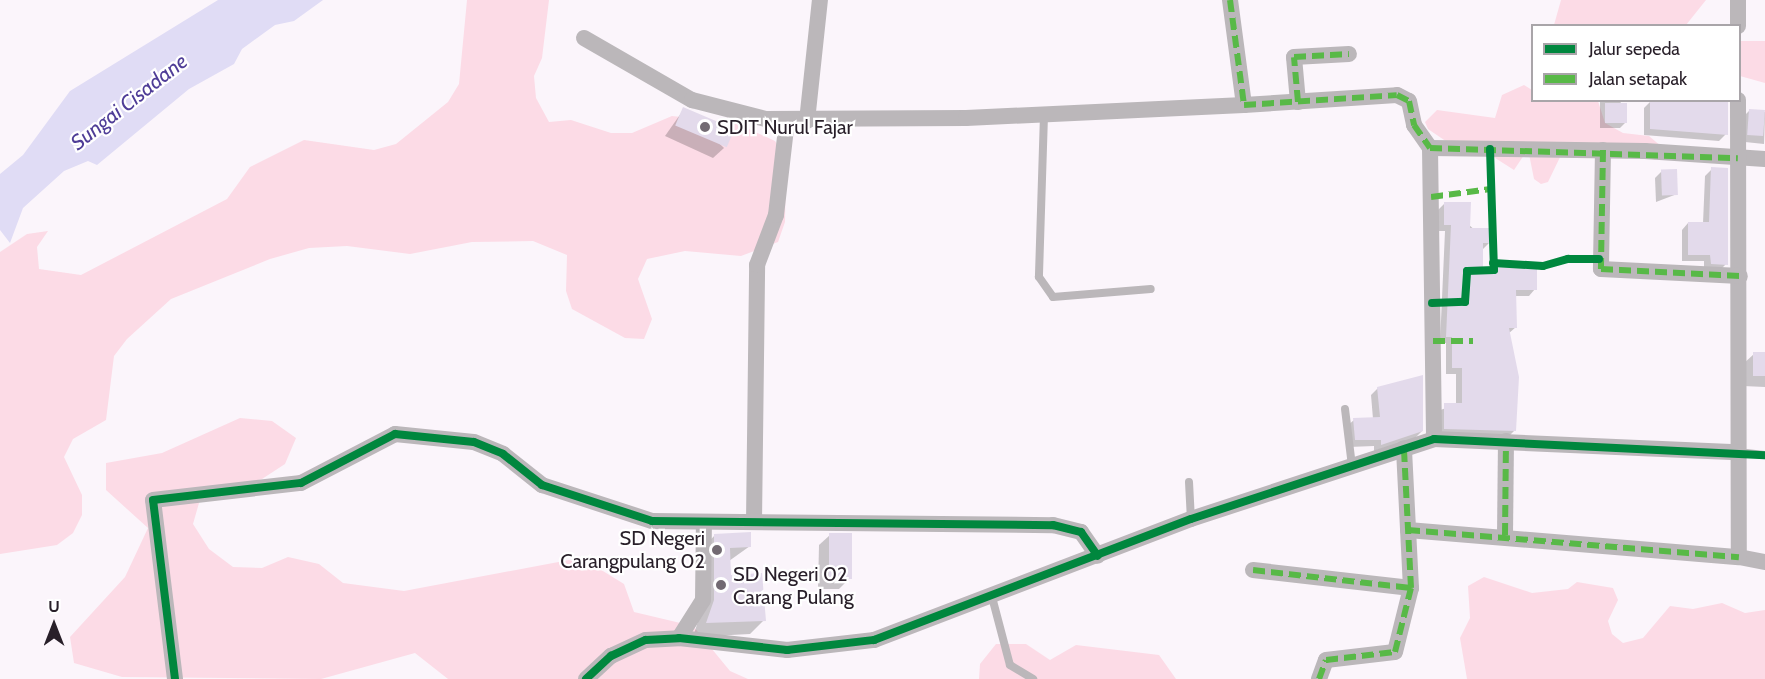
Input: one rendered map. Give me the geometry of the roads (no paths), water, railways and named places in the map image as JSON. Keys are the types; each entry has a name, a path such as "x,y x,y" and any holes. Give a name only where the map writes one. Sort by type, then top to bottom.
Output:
{"street":[{"path":"807,121 820,0"},
{"path":"1230,0 1244,105"},
{"path":"1738,0 1738,24"},
{"path":"584,38 692,100 740,115 787,120 1044,115 1404,97 1418,134 1430,148 1434,439"},
{"path":"1298,102 1294,57 1348,54"},
{"path":"1738,102 1739,557"},
{"path":"754,522 757,265 776,216 787,120"},
{"path":"1430,148 1603,150 1765,159"},
{"path":"1603,150 1601,268 1740,276"},
{"path":"175,679 153,500 301,483 395,434 474,442 503,454 542,485 652,521 1053,525 1081,532 1098,556"},
{"path":"586,679 611,656 646,640 680,638 751,648 828,648 874,640 992,597 1191,519 1434,439 1737,452"},
{"path":"1505,535 1506,441"},
{"path":"1319,679 1326,660 1395,652 1411,588 1404,448"},
{"path":"680,638 703,600 704,523"},
{"path":"1408,530 1505,535 1739,557 1765,562"},
{"path":"1253,570 1411,588"}],"lane":[{"path":"1044,115 1039,277 1053,297 1151,289"},
{"path":"1345,409 1352,466"},
{"path":"1737,452 1765,455"},
{"path":"1189,482 1191,519"},
{"path":"992,597 1010,665 1033,679"}],"water":[{"name":"Sungai Cisadane","path":"218,0 323,0 294,21 275,25 242,49 234,64 189,89 97,165 88,161 64,171 23,208 10,243 0,230 0,174 23,155 70,91"}],"place":[{"name":"SDIT Nurul Fajar","path":"705,127"},
{"name":"SD Negeri Carangpulang 02","path":"717,550"},
{"name":"SD Negeri 02 Carang Pulang","path":"721,585"}]}
